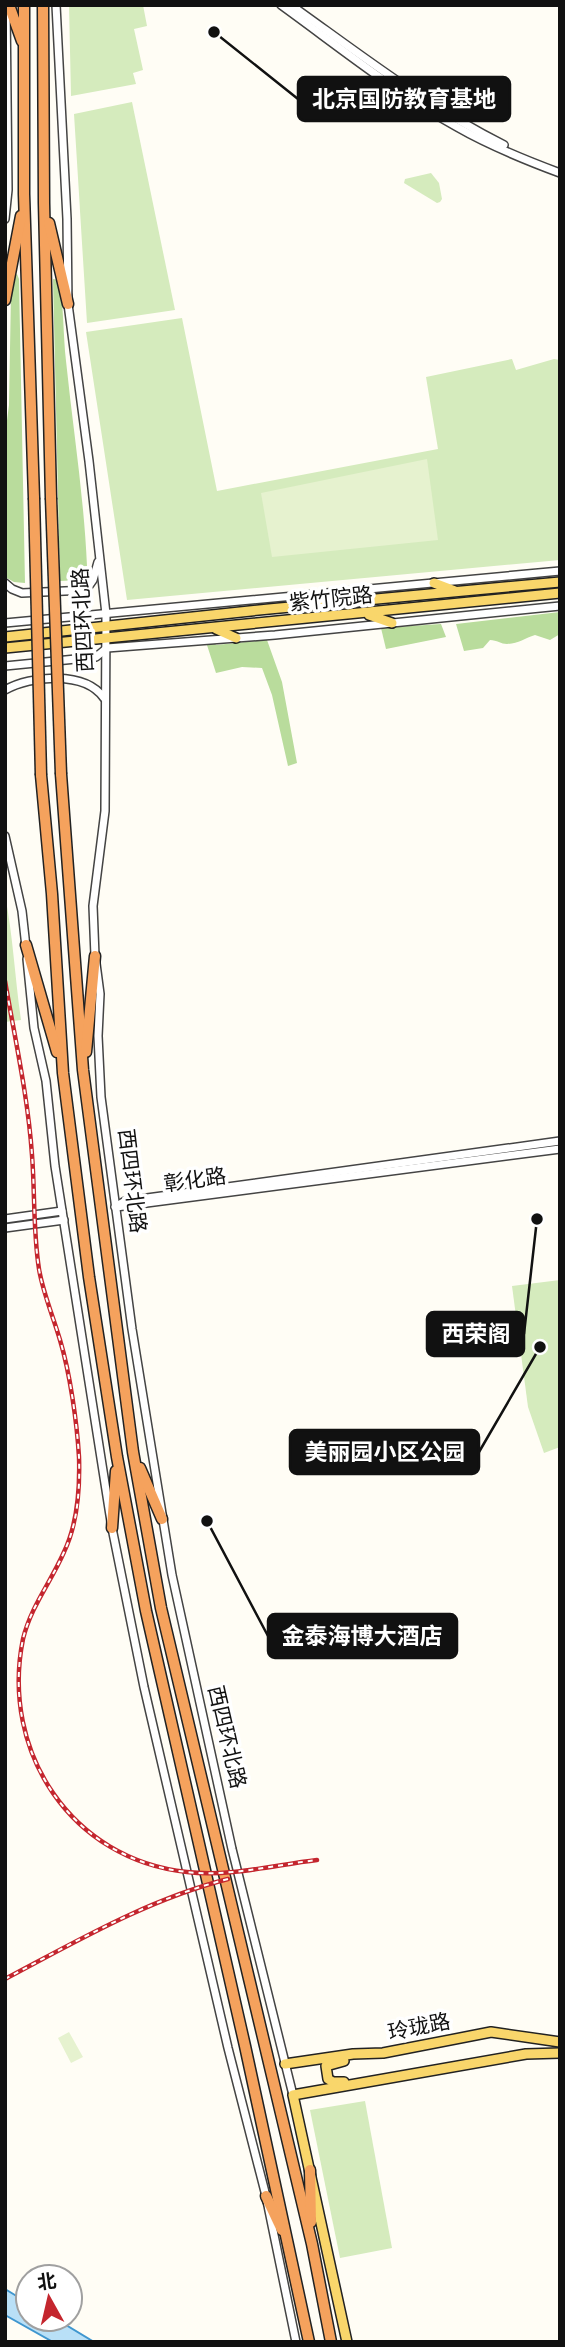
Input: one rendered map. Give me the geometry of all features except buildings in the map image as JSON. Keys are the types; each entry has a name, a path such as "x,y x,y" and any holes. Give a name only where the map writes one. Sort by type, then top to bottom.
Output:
{"highway":[{"path":"8,5 25,48"},
{"path":"24,5 24,194 41,775 52,894 63,1073 89,1278 117,1457 146,1611 291,2250 309,2342"},
{"name":"西四环北路","path":"45,5 44,203 51,498 61,774 83,1070 133,1452 160,1608 312,2244 331,2342"},
{"path":"5,300 24,194"},
{"path":"44,203 68,304"},
{"path":"26,945 63,1073"},
{"path":"83,1070 95,956"},
{"path":"133,1452 162,1519"},
{"path":"112,1528 117,1457"},
{"path":"310,2170 312,2244"},
{"path":"266,2196 291,2250"}],"main road":[{"name":"紫竹院路","path":"5,637 560,582"},
{"path":"433,583 457,592"},
{"name":"紫竹院路","path":"5,648 560,593"},
{"path":"364,613 392,623"},
{"path":"215,628 236,638"},
{"name":"玲珑路","path":"285,2064 353,2054 383,2053 491,2032 560,2042"},
{"path":"361,2083 333,2082 328,2079 326,2066 383,2053"},
{"path":"293,2095 526,2054 560,2053"},
{"name":"西四环北路","path":"293,2095 347,2342"}],"street":[{"path":"5,219 8,190 8,5"},
{"name":"西四环北路","path":"56,5 67,219 68,304 106,614 105,811 93,906 100,994 100,1088 132,1329 162,1519 232,1849 293,2095"},
{"path":"281,5 414,100 458,127 513,155 560,171"},
{"path":"291,5 417,95 469,127 560,171"},
{"path":"5,583 22,593 86,590 93,580 99,558"},
{"name":"紫竹院路","path":"5,623 560,571"},
{"name":"紫竹院路","path":"5,666 96,657 107,648 560,606"},
{"path":"5,690 24,682 73,680 90,685 104,699"},
{"path":"5,836 22,911 34,1028 46,1081 62,1211 112,1528 144,1687 225,2036 266,2196 296,2342"},
{"name":"彰化路","path":"115,1207 125,1201 560,1141"},
{"name":"彰化路","path":"115,1207 560,1149"},
{"path":"5,1219 62,1211"},
{"path":"5,1228 64,1220"}],"green space":[{"path":"69,5 143,5 147,26 134,29 143,70 133,73 136,84 71,96"},
{"path":"132,102 175,310 87,323 74,114"},
{"path":"431,173 439,183 442,199 437,203 404,183 405,179"},
{"path":"17,274 25,583 14,582 5,577 5,436 9,405 11,292 13,277"},
{"path":"53,279 59,280 61,290 83,514 87,566 86,575 80,580 60,581"},
{"path":"182,318 217,491 438,449 426,377 512,359 516,370 554,359 560,360 560,560 127,600 86,332"},
{"path":"427,459 438,540 272,557 261,493"},
{"path":"560,612 560,634 550,640 535,635 511,644 490,640 483,648 464,651 456,624"},
{"path":"441,624 446,637 386,649 381,628"},
{"path":"267,640 282,682 297,763 288,766 272,695 262,668 242,667 216,673 206,642 214,642 216,645"},
{"path":"5,895 21,1020 5,1022"},
{"path":"560,1280 560,1447 544,1453 528,1407 512,1286"},
{"path":"69,2032 83,2057 71,2063 58,2038"},
{"path":"365,2101 392,2248 340,2258 310,2110"}],"water":[{"path":"5,2289 14,2294 14,2320 5,2315"},
{"path":"37,2333 79,2333 94,2342 53,2342"}],"railway":[{"path":"5,981 30,1133 39,1269 67,1367 79,1457 78,1493 69,1541 36,1605 23,1639 19,1681 23,1721 34,1759 53,1793 79,1823 110,1846 146,1863 187,1872 219,1873 317,1860"},
{"path":"5,1979 142,1909 228,1879"}],"place":[{"name":"北京国防教育基地","path":"214,32"},
{"name":"西荣阁","path":"537,1219"},
{"name":"美丽园小区公园","path":"540,1347"},
{"name":"金泰海博大酒店","path":"207,1521"}]}
